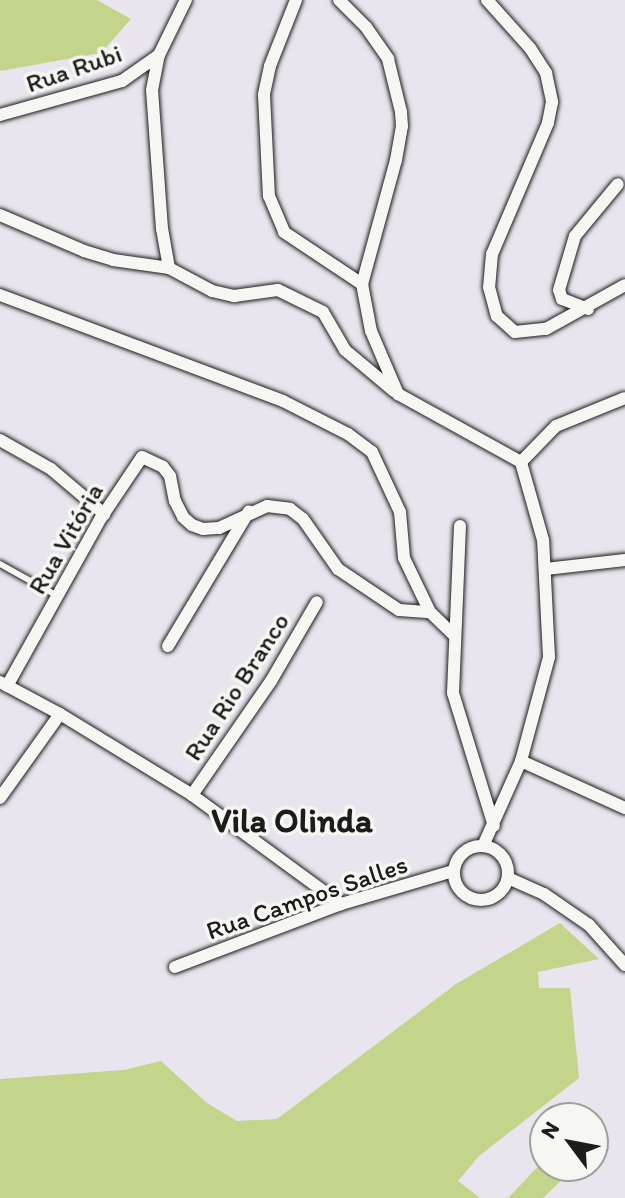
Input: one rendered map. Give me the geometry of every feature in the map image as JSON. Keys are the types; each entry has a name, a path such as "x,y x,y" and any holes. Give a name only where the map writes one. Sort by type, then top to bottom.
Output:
{"street":[{"path":"169,268 151,115 159,55 186,0"},
{"path":"296,0 270,66 264,95 269,196 284,232 362,284"},
{"path":"339,0 366,27 388,59 402,126 362,284 371,331 398,394"},
{"path":"487,0 530,48 546,73 552,102 548,123 492,254 489,287 497,316 515,332 546,329 588,309 625,285"},
{"name":"Rua Rubi","path":"0,115 122,81 159,55"},
{"path":"588,309 562,299 559,290 575,236 618,184"},
{"path":"0,215 84,251 113,260 169,268 212,291 234,296 278,290 323,312 345,350 398,394 521,462 543,540 549,657 521,761 494,826 483,846 460,855 453,871 458,889 473,900 491,899 499,894 508,878 508,869 499,853 483,846"},
{"path":"0,295 283,401 348,434 372,452 400,512 404,558 430,612 453,634"},
{"path":"521,462 556,426 625,398"},
{"path":"0,440 51,469 104,514"},
{"name":"Rua Vitória","path":"4,684 104,514 142,457 163,467 170,476 183,517 192,525 203,529 219,528 250,511"},
{"path":"168,646 250,511 267,506 290,509 303,519 338,569 399,610 430,612"},
{"path":"460,526 453,634 453,693 494,826"},
{"path":"545,569 625,560"},
{"name":"Rua Rio Branco","path":"192,795 271,681 317,602"},
{"path":"4,684 60,714 192,795 341,904"},
{"path":"0,798 60,714"},
{"path":"521,761 624,804"},
{"name":"Rua Campos Salles","path":"175,967 341,904 453,871"},
{"path":"508,878 544,894 589,925 625,965"}],"lane":[{"path":"0,564 58,596"}],"green space":[{"path":"0,0 97,0 131,19 101,53 0,71"},
{"path":"560,923 599,959 538,972 539,988 570,988 579,1078 548,1102 529,1102 529,1117 479,1156 458,1181 480,1198 0,1198 0,1079 124,1070 161,1061 207,1103 237,1121 277,1119 456,984"},
{"path":"529,1176 529,1182 560,1182 543,1198 508,1198"}],"district":[{"name":"Vila Olinda","path":"292,821"}]}
